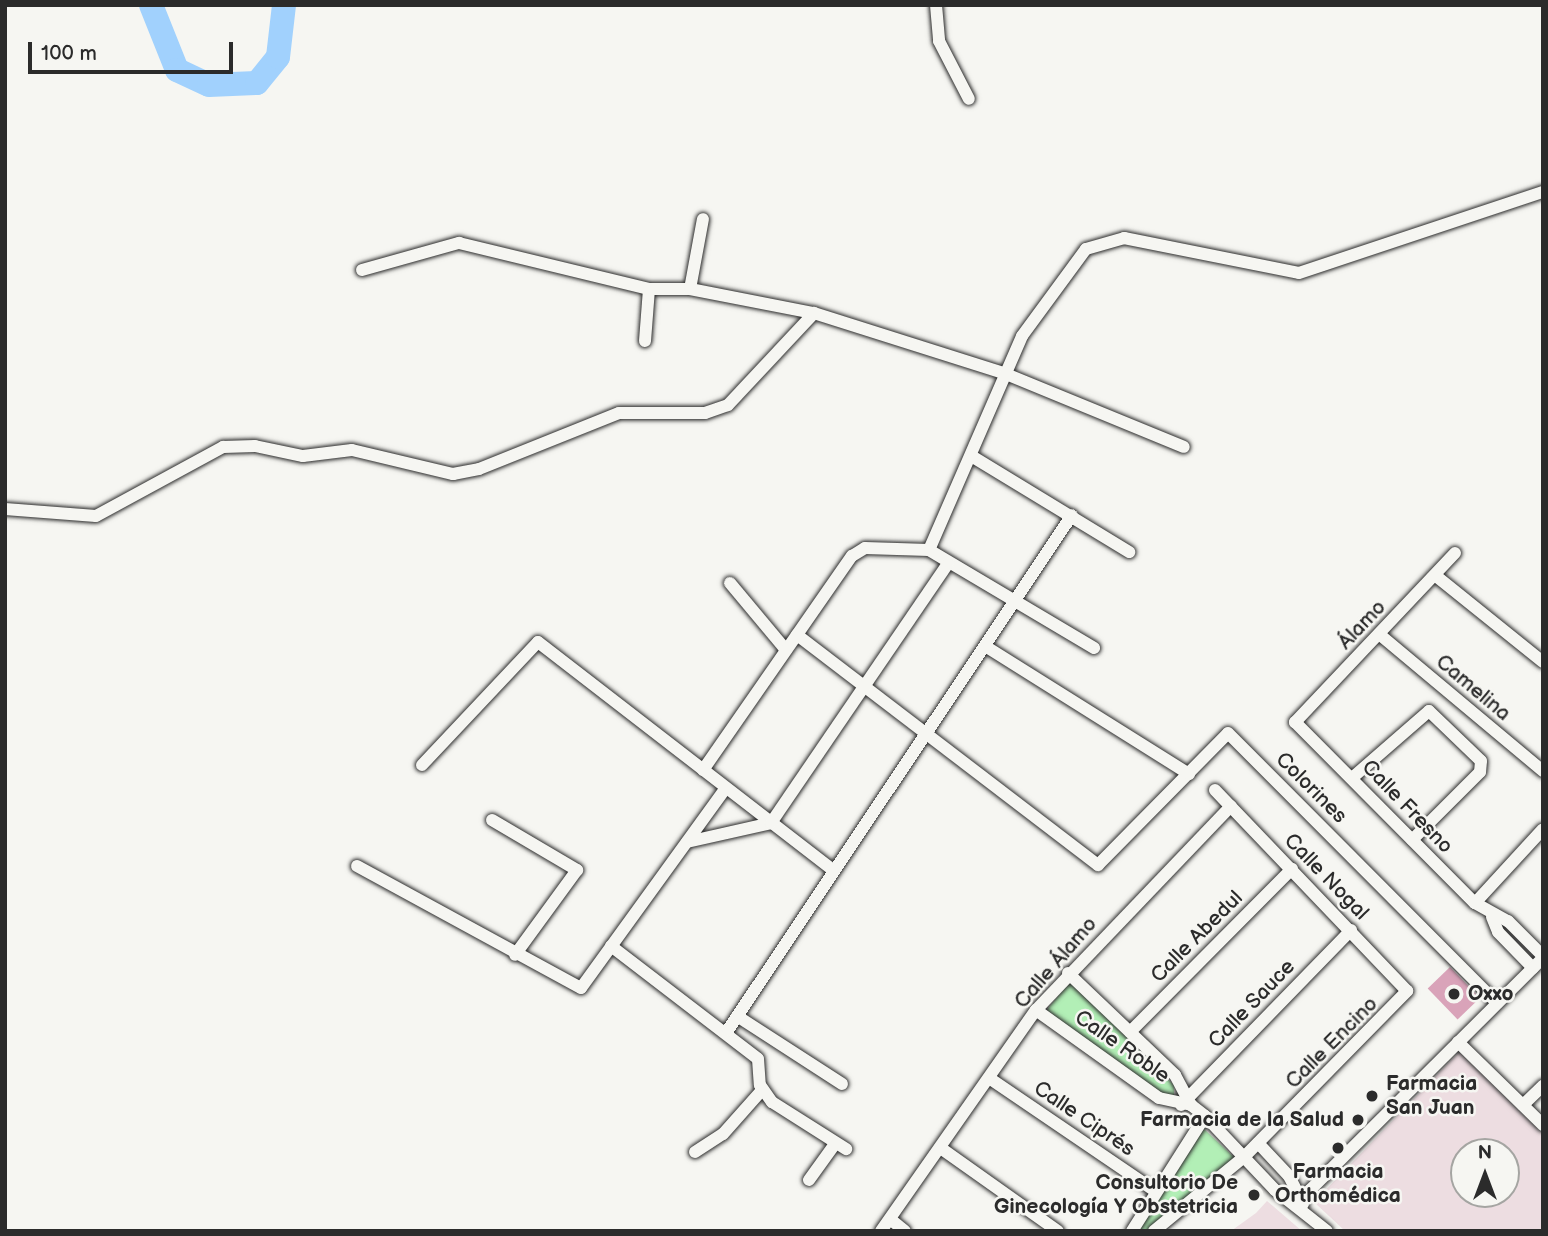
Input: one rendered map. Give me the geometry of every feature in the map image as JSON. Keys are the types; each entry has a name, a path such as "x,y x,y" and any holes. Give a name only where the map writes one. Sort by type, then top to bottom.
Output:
{"street":[{"path":"936,5 939,41 969,99"},
{"path":"929,550 973,457 1022,336 1086,249 1105,240 1299,273 1543,192"},
{"path":"690,289 703,219"},
{"path":"362,270 459,243 649,289 690,289 814,313 1006,374 1184,447"},
{"path":"645,341 649,289"},
{"path":"5,509 96,516 223,447 274,448 303,456 352,450 453,474 480,469 619,413 705,413 728,405 814,313"},
{"path":"973,457 1129,552"},
{"path":"728,1030 1072,515"},
{"path":"703,770 852,556 865,548 929,550 1012,604 1094,648"},
{"name":"Álamo","path":"1295,722 1455,553"},
{"path":"687,842 771,823 866,689 948,564"},
{"path":"1436,576 1543,662"},
{"path":"730,583 786,650"},
{"name":"Camelina","path":"1379,634 1543,771"},
{"path":"797,635 926,733"},
{"path":"422,765 538,642 834,871"},
{"path":"985,646 1189,774"},
{"path":"1352,778 1429,710 1482,761 1480,772 1412,840"},
{"name":"Calle Fresno","path":"1295,722 1475,903 1492,917 1508,921 1543,957"},
{"name":"Colorines","path":"926,733 1098,865 1228,733 1497,1003"},
{"path":"357,866 515,955 581,988 726,788"},
{"name":"Calle Nogal","path":"1215,790 1407,991"},
{"name":"Calle Álamo","path":"881,1231 992,1080 1037,1010 1068,973 1231,806"},
{"path":"492,820 577,870 515,955"},
{"path":"1475,903 1543,829"},
{"name":"Calle Abedul","path":"1130,1032 1292,869"},
{"name":"Calle Fresno","path":"1492,917 1498,932 1533,968"},
{"name":"Calle Sauce","path":"1187,1102 1351,930"},
{"path":"611,946 728,1030 758,1059 762,1090 790,1117 841,1146 809,1180"},
{"path":"1300,1203 1543,957"},
{"name":"Calle Roble","path":"1068,973 1130,1032 1187,1102 1205,1116 1244,1157 1300,1203"},
{"name":"Calle Encino","path":"1154,1231 1244,1157 1407,991"},
{"name":"Calle Roble","path":"1037,1010 1158,1098 1187,1102"},
{"path":"737,1016 842,1084"},
{"path":"1458,1042 1543,1125"},
{"name":"Calle Ciprés","path":"992,1080 1154,1190"},
{"path":"1523,1105 1543,1086"},
{"path":"695,1152 723,1134 762,1090"},
{"path":"1132,1231 1154,1190 1205,1116"},
{"path":"1258,1143 1300,1203 1324,1229"},
{"path":"942,1149 1058,1231"},
{"path":"890,1219 905,1231"}],"shaded area":[{"path":"1459,1052 1543,1134 1543,1231 1345,1231 1314,1202"},
{"path":"1267,1201 1302,1231 1231,1231 1256,1213"}],"green space":[{"path":"1070,981 1174,1085 1174,1097 1160,1094 1045,1012"},
{"path":"1204,1129 1236,1159 1150,1231 1135,1231 1160,1185"}],"building":[{"name":"Oxxo","path":"1450,967 1480,998 1458,1019 1428,989"}],"waterway":[{"path":"151,5 177,70 209,85 257,83 278,57 284,5"}],"place":[{"name":"Oxxo","path":"1454,994"},
{"name":"Farmacia San Juan","path":"1372,1096"},
{"name":"Farmacia de la Salud","path":"1358,1120"},
{"name":"Farmacia Orthomédica","path":"1338,1148"},
{"name":"Consultorio De Ginecología Y Obstetricia","path":"1254,1195"}]}
